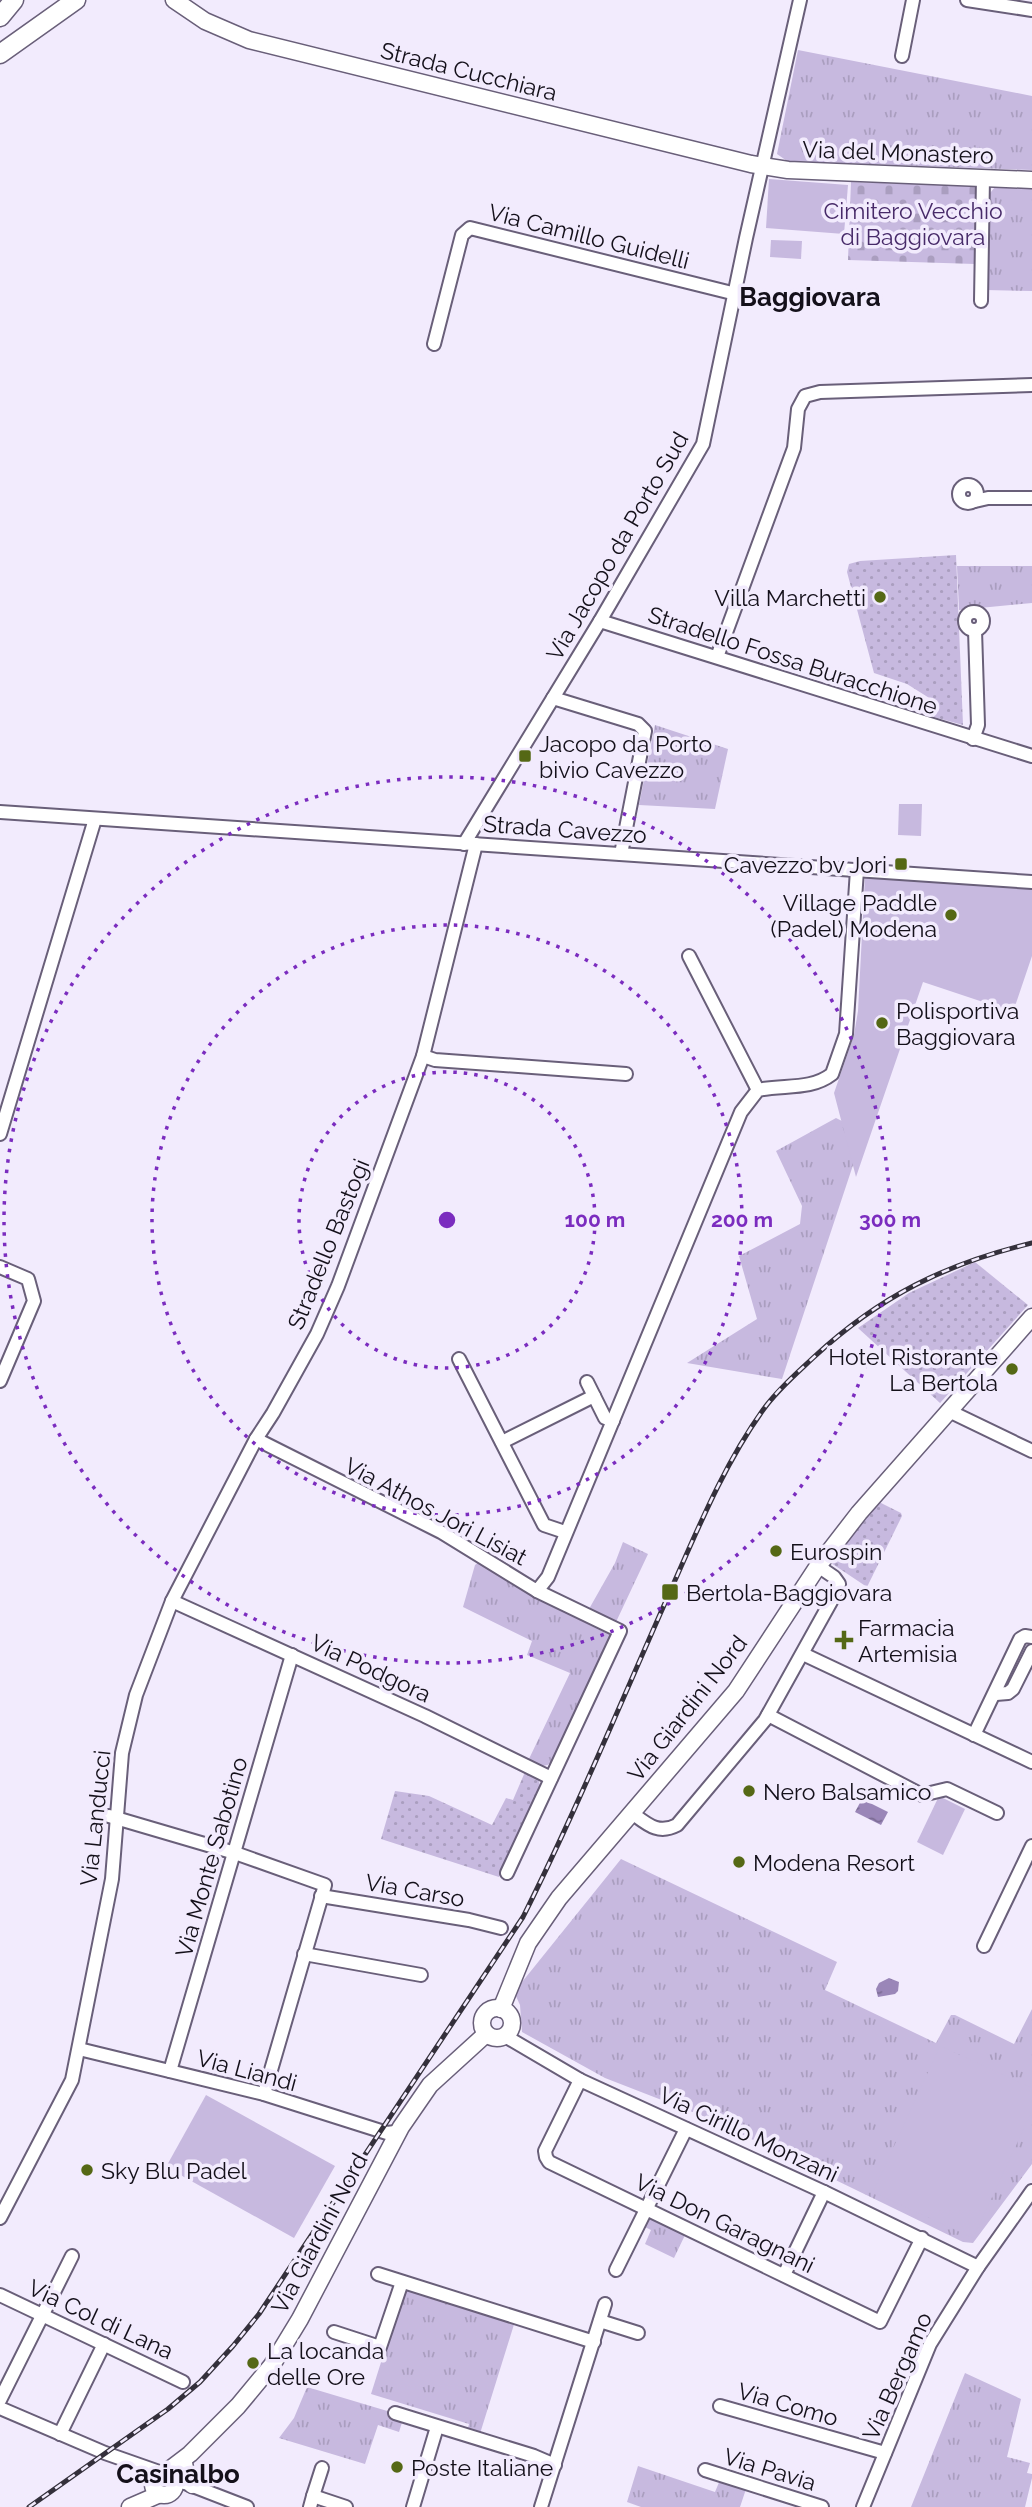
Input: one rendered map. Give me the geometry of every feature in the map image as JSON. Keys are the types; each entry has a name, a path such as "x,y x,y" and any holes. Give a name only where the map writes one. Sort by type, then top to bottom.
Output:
{"highway":[{"path":"0,54 76,0"},
{"path":"0,17 13,1"}],"main road":[{"name":"Strada Cucchiara","path":"174,0 205,21 249,40 762,166"},
{"name":"Via del Monastero","path":"762,166 789,170 1032,180"},
{"name":"Via Giardini Nord","path":"130,2507 166,2482 239,2406 272,2365 300,2319 401,2127 430,2085 486,2034 482,2026 483,2018 488,2011 500,2009 528,1943 559,1898 736,1691 818,1566 881,1486 1032,1317"},
{"path":"486,2034 495,2038 505,2036 511,2028 511,2019 500,2009"},
{"path":"187,2458 186,2474 192,2486"}],"street":[{"name":"Via Jacopo da Porto Sud","path":"470,844 703,444 800,0"},
{"path":"902,56 913,0"},
{"path":"967,0 1032,10"},
{"path":"981,302 983,178"},
{"name":"Via Camillo Guidelli","path":"434,344 463,235 470,228 736,294"},
{"path":"718,657 794,448 798,409 805,396 820,392 1032,385"},
{"path":"980,497 1032,498"},
{"name":"Stradello Fossa Buracchione","path":"600,621 1032,756"},
{"path":"974,739 978,725 975,629"},
{"path":"553,698 638,724 645,731 621,854"},
{"name":"Strada Cavezzo","path":"0,812 1032,882"},
{"path":"0,1134 95,819"},
{"name":"Stradello Bastogi","path":"256,1439 317,1334 338,1286 423,1056 470,844"},
{"path":"690,956 758,1090 773,1086 815,1084 832,1074 846,1034 857,870"},
{"path":"423,1056 435,1060 626,1074"},
{"name":"Via Athos Jori Lisiat","path":"256,1439 441,1532 537,1591 548,1577 741,1112 758,1090"},
{"path":"0,1267 28,1279 34,1301 0,1381"},
{"name":"Via Athos Jori Lisiat","path":"459,1359 544,1525 565,1532"},
{"path":"587,1382 605,1418 613,1421"},
{"path":"502,1442 594,1396"},
{"path":"949,1411 1032,1451"},
{"name":"Via Landucci","path":"1,2212 72,2080 112,1879 113,1817 122,1753 135,1695 172,1601 256,1439"},
{"path":"632,1813 654,1829 677,1825 768,1715 839,1584 818,1566"},
{"path":"507,1873 620,1631 537,1591"},
{"name":"Via Podgora","path":"172,1601 425,1716 551,1779"},
{"path":"974,1735 1020,1639 1025,1636 1032,1637"},
{"path":"996,1693 1004,1694 1013,1689 1032,1651"},
{"path":"803,1654 1032,1762"},
{"name":"Via Monte Sabotino","path":"170,2071 292,1655"},
{"path":"768,1715 922,1795 947,1789 997,1813"},
{"name":"Via Carso","path":"113,1817 234,1853 323,1890 502,1928"},
{"path":"984,1946 1032,1846"},
{"path":"264,2094 323,1890"},
{"path":"304,1954 421,1975"},
{"name":"Via Cirillo Monzani","path":"505,2036 516,2045 580,2080 922,2238 978,2267"},
{"name":"Via Liandi","path":"79,2049 264,2094 387,2133 401,2127"},
{"name":"Via Don Garagnani","path":"580,2080 545,2151 549,2162 880,2322 922,2238"},
{"path":"616,2270 686,2129"},
{"name":"Via Bergamo","path":"863,2507 930,2344 978,2267 1032,2190"},
{"path":"784,2275 824,2192"},
{"path":"0,2400 72,2256"},
{"path":"378,2274 594,2342"},
{"path":"334,2332 380,2347 402,2282"},
{"name":"Via Col di Lana","path":"0,2295 183,2382"},
{"path":"541,2507 605,2304"},
{"path":"600,2321 638,2333"},
{"path":"60,2434 104,2344"},
{"name":"Via Como","path":"720,2406 885,2453"},
{"path":"0,2408 105,2454 145,2468 166,2482 192,2486 247,2507"},
{"path":"395,2413 555,2465"},
{"path":"413,2507 437,2427"},
{"path":"321,2468 311,2502 346,2507"},
{"name":"Via Pavia","path":"705,2470 822,2507"}],"green space":[{"path":"798,50 1032,96 1032,170 787,161 777,154"},
{"path":"769,179 848,185 844,234 766,228"},
{"name":"Cimitero Vecchio di Baggiovara","path":"851,182 977,186 975,264 848,260"},
{"path":"995,187 1032,188 1032,291 985,290 986,198"},
{"path":"771,240 802,241 801,259 770,257"},
{"path":"956,555 963,725 934,717 934,701 907,684 874,673 847,572 849,564 860,561"},
{"path":"957,566 1032,566 1032,603 959,610"},
{"path":"655,725 728,749 715,809 639,805"},
{"path":"899,804 922,804 921,836 898,835"},
{"name":"Polisportiva Baggiovara","path":"865,877 1032,889 1032,956 1013,1012 923,982 856,1177 834,1093 854,1035 858,1011"},
{"path":"836,1118 864,1132 782,1379 687,1363 757,1319 739,1256 800,1224 802,1206 776,1151"},
{"path":"975,1262 1028,1305 940,1403 858,1328 909,1293"},
{"path":"879,1502 902,1516 867,1587 831,1563"},
{"path":"623,1542 648,1554 616,1622 589,1609 615,1563"},
{"path":"479,1562 609,1632 611,1638 552,1762 543,1766 528,1761 570,1673 527,1655 532,1641 463,1607 475,1565"},
{"path":"525,1772 538,1778 540,1785 499,1877 381,1839 395,1791 429,1796 492,1825 506,1798 513,1800"},
{"path":"939,1796 965,1809 943,1855 917,1842"},
{"path":"621,1859 837,1962 825,1990 936,2043 951,2015 955,2015 1014,2044 1032,2009 1032,2164 973,2243 963,2242 708,2118 605,2078 522,2032 520,2005 514,1992"},
{"path":"940,2046 1032,2088 1032,2111 973,2238 873,2192"},
{"path":"206,2095 335,2166 294,2238 166,2167"},
{"path":"655,2218 686,2233 674,2258 645,2244 651,2230 645,2227 649,2220"},
{"path":"406,2283 516,2318 478,2440 466,2436 469,2424 371,2394"},
{"path":"965,2373 1021,2399 1007,2457 1030,2463 1027,2473 1032,2474 1032,2478 1025,2507 911,2507"},
{"path":"307,2387 404,2416 399,2432 378,2425 365,2464 279,2438 294,2418"},
{"path":"638,2466 715,2492 720,2480 746,2489 740,2507 641,2507 627,2502"}],"water":[{"path":"862,1799 888,1812 881,1825 855,1812"},
{"path":"889,1978 899,1982 898,1991 878,1997 876,1989 879,1983"}],"railway":[{"path":"29,2507 168,2409 200,2382 259,2314 523,1917 580,1797 712,1499 735,1454 769,1403 839,1335 889,1300 942,1272 1000,1251 1032,1243"}],"place":[{"name":"Villa Marchetti","path":"880,597"},
{"name":"Jacopo da Porto bivio Cavezzo","path":"525,756"},
{"name":"Cavezzo bv Jori","path":"901,864"},
{"name":"Village Paddle (Padel) Modena","path":"951,915"},
{"name":"Polisportiva Baggiovara","path":"882,1023"},
{"name":"Hotel Ristorante La Bertola","path":"1012,1369"},
{"name":"Eurospin","path":"776,1551"},
{"name":"Bertola-Baggiovara","path":"670,1592"},
{"name":"Farmacia Artemisia","path":"844,1640"},
{"name":"Nero Balsamico","path":"749,1791"},
{"name":"Modena Resort","path":"739,1862"},
{"name":"Sky Blu Padel","path":"87,2170"},
{"name":"La locanda delle Ore","path":"253,2363"},
{"name":"Poste Italiane","path":"397,2467"}],"district":[{"name":"Baggiovara","path":"810,297"},
{"name":"Casinalbo","path":"178,2474"}]}
